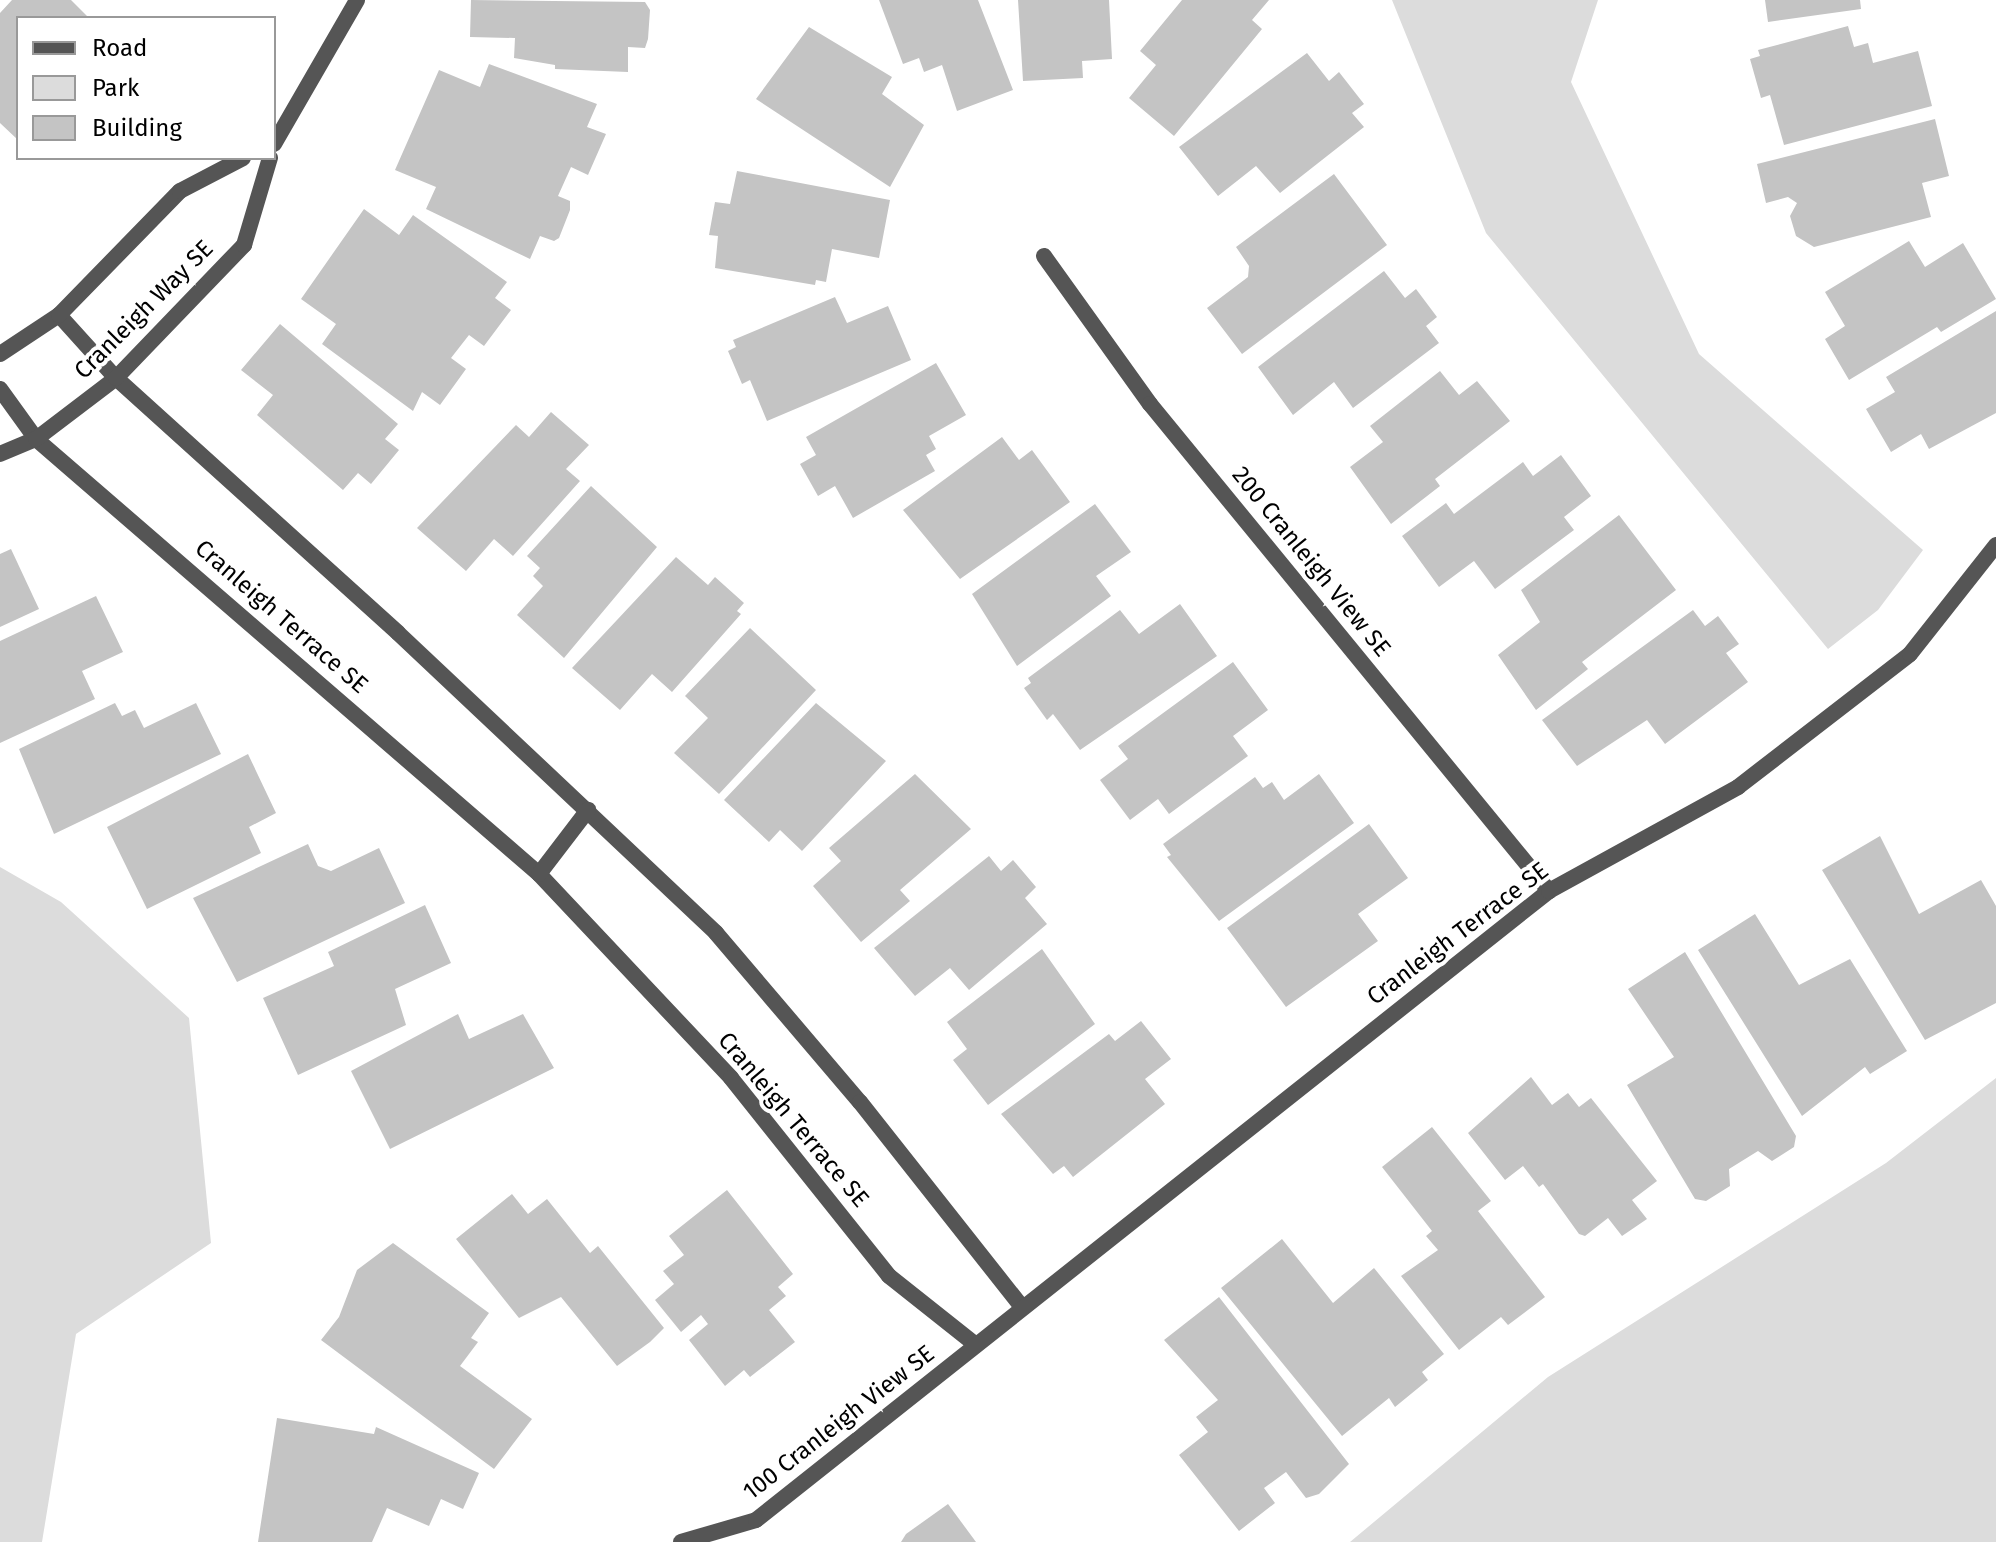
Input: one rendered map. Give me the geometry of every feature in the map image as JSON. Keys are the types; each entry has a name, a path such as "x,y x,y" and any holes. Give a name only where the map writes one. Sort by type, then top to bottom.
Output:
{"street":[{"path":"276,139 357,0"},
{"path":"0,354 59,315 180,191 239,160"},
{"name":"Cranleigh Way SE","path":"0,454 36,439 116,378 244,245 269,160"},
{"name":"200 Cranleigh View SE","path":"1044,256 1150,404 1549,891"},
{"path":"59,315 116,378 588,810 716,933 860,1102 1021,1306"},
{"name":"Cranleigh Terrace SE","path":"0,389 36,439 539,874 731,1078 889,1276 976,1345 1021,1306 1549,891 1738,787 1910,654 1996,545"},
{"path":"539,874 588,810"},
{"name":"100 Cranleigh View SE","path":"681,1542 756,1520 976,1345"}],"green space":[{"path":"1392,0 1598,0 1571,82 1699,354 1923,550 1878,610 1828,649 1486,233"},
{"path":"0,867 61,902 189,1018 211,1243 76,1334 42,1542 0,1542"},
{"path":"1996,1078 1996,1542 1350,1542 1548,1377 1886,1163"}],"building":[{"path":"12,0 71,0 87,16 16,16 16,138 0,123 0,13"},
{"path":"471,0 645,2 650,10 648,39 645,48 628,47 628,72 555,69 555,65 514,58 515,38 470,37"},
{"path":"879,0 978,0 1013,90 957,111 942,65 924,72 919,58 903,64"},
{"path":"1018,0 1109,0 1112,59 1082,61 1083,78 1023,81"},
{"path":"1182,0 1269,0 1252,20 1262,29 1174,136 1129,98 1156,65 1140,51"},
{"path":"1765,0 1860,0 1861,9 1768,22"},
{"path":"1848,26 1854,47 1868,43 1873,63 1918,51 1932,106 1784,145 1770,95 1761,98 1750,59 1760,56 1758,50"},
{"path":"809,27 892,77 882,94 924,125 890,187 756,99"},
{"path":"1307,53 1329,81 1339,72 1364,104 1352,113 1364,127 1280,193 1256,166 1218,196 1179,147"},
{"path":"489,64 597,104 587,127 606,134 588,175 571,167 558,196 570,201 570,210 559,238 554,241 540,236 530,259 426,209 436,187 395,170 439,70 480,87"},
{"path":"1935,119 1949,176 1922,183 1931,217 1814,247 1796,236 1790,216 1797,203 1788,197 1766,203 1757,164"},
{"path":"737,171 890,200 879,258 832,249 826,282 816,280 815,285 715,268 718,236 709,235 715,202 730,204"},
{"path":"1334,174 1387,245 1242,354 1207,308 1248,277 1249,266 1236,247"},
{"path":"364,209 399,235 413,215 507,282 495,298 511,310 484,346 469,335 451,358 466,369 440,405 422,392 413,411 322,344 336,324 301,299"},
{"path":"1909,241 1925,267 1963,243 1996,299 1941,332 1937,327 1849,380 1825,339 1845,326 1825,292"},
{"path":"1384,271 1405,298 1416,289 1437,317 1426,326 1439,343 1353,408 1334,382 1293,415 1258,367"},
{"path":"835,297 847,323 888,306 911,360 767,421 750,380 742,384 728,351 736,347 733,340"},
{"path":"1996,311 1996,413 1929,449 1921,434 1891,452 1866,409 1895,392 1886,377"},
{"path":"280,324 398,424 385,439 399,450 371,484 358,473 343,490 257,415 273,395 241,370"},
{"path":"936,363 966,415 929,436 936,449 926,455 935,471 853,518 835,486 818,496 800,464 816,455 806,437"},
{"path":"1440,371 1459,395 1477,381 1510,421 1435,479 1440,486 1391,524 1350,467 1383,442 1370,426"},
{"path":"551,412 589,445 566,469 580,481 513,556 494,539 466,571 417,528 516,425 529,437"},
{"path":"1002,437 1019,460 1032,450 1070,502 960,579 903,510"},
{"path":"1561,455 1591,496 1564,517 1574,530 1495,589 1474,561 1439,587 1402,536 1446,503 1454,514 1523,462 1533,476"},
{"path":"591,486 657,547 564,658 517,615 543,586 533,576 540,568 527,556"},
{"path":"1095,504 1131,552 1096,576 1111,596 1017,666 972,594"},
{"path":"1619,515 1676,590 1582,662 1588,669 1536,710 1498,655 1540,622 1521,590"},
{"path":"11,549 39,609 0,627 0,554"},
{"path":"676,557 708,585 715,577 744,603 737,611 741,614 672,692 652,674 620,710 572,668"},
{"path":"96,596 123,652 82,671 95,699 0,743 0,641"},
{"path":"1180,604 1217,656 1080,750 1053,714 1047,720 1024,688 1031,683 1028,678 1120,610 1139,634"},
{"path":"1693,610 1705,626 1718,616 1739,644 1726,653 1748,682 1665,744 1647,720 1577,766 1542,720"},
{"path":"750,628 816,690 719,794 674,753 708,718 685,696"},
{"path":"1233,662 1268,710 1233,736 1248,756 1169,814 1158,799 1130,820 1100,780 1128,759 1118,746"},
{"path":"115,703 122,716 135,710 144,728 196,703 221,754 54,834 19,749"},
{"path":"816,703 886,761 802,851 780,830 769,842 724,800"},
{"path":"248,754 276,813 249,827 261,853 147,909 107,827"},
{"path":"915,774 971,829 900,890 910,901 861,942 813,886 841,861 829,848"},
{"path":"1319,774 1354,823 1219,921 1167,857 1171,855 1163,844 1255,777 1263,788 1272,782 1284,800"},
{"path":"1369,824 1408,878 1358,914 1378,941 1286,1007 1227,928"},
{"path":"1880,836 1919,914 1981,880 1996,906 1996,1003 1925,1040 1822,870"},
{"path":"308,844 318,866 331,871 379,848 405,903 237,982 193,898"},
{"path":"989,856 1001,871 1013,860 1036,887 1025,898 1047,924 969,990 950,968 915,996 874,948"},
{"path":"425,905 451,963 395,989 406,1025 298,1075 263,998 334,966 328,952"},
{"path":"1755,914 1799,985 1850,959 1907,1051 1870,1074 1865,1067 1802,1116 1698,950"},
{"path":"1042,949 1095,1024 988,1105 953,1060 967,1049 947,1022"},
{"path":"1685,952 1796,1136 1794,1147 1772,1161 1758,1151 1729,1169 1730,1186 1706,1201 1695,1199 1627,1085 1674,1057 1628,989"},
{"path":"458,1014 469,1039 523,1014 554,1068 390,1149 351,1071"},
{"path":"1141,1021 1171,1059 1145,1079 1165,1104 1073,1177 1064,1166 1053,1174 1001,1114 1109,1034 1115,1041"},
{"path":"1531,1077 1552,1105 1568,1093 1579,1107 1591,1098 1657,1181 1632,1200 1647,1219 1622,1236 1608,1218 1585,1236 1579,1234 1543,1184 1539,1187 1523,1166 1505,1180 1468,1133"},
{"path":"1432,1127 1491,1201 1478,1211 1545,1297 1508,1325 1501,1317 1459,1350 1401,1276 1438,1250 1426,1236 1432,1231 1382,1167"},
{"path":"727,1190 793,1274 778,1287 786,1296 769,1310 795,1342 750,1377 744,1370 725,1386 689,1340 708,1324 701,1315 681,1332 655,1300 674,1284 663,1271 684,1255 669,1236"},
{"path":"512,1194 528,1214 547,1199 590,1253 598,1246 664,1328 617,1366 561,1297 519,1318 456,1239"},
{"path":"1282,1239 1333,1303 1374,1268 1444,1354 1422,1372 1428,1380 1395,1407 1389,1398 1342,1436 1221,1288"},
{"path":"393,1243 489,1313 471,1338 478,1342 460,1366 532,1419 494,1469 321,1340 339,1317 357,1270"},
{"path":"1219,1297 1349,1464 1319,1494 1306,1498 1286,1472 1264,1488 1275,1503 1239,1531 1179,1455 1208,1432 1196,1417 1218,1400 1164,1340"},
{"path":"277,1418 374,1434 376,1427 479,1473 463,1509 441,1499 429,1526 387,1508 372,1542 258,1542"},
{"path":"948,1504 976,1542 901,1542 906,1534"}]}
